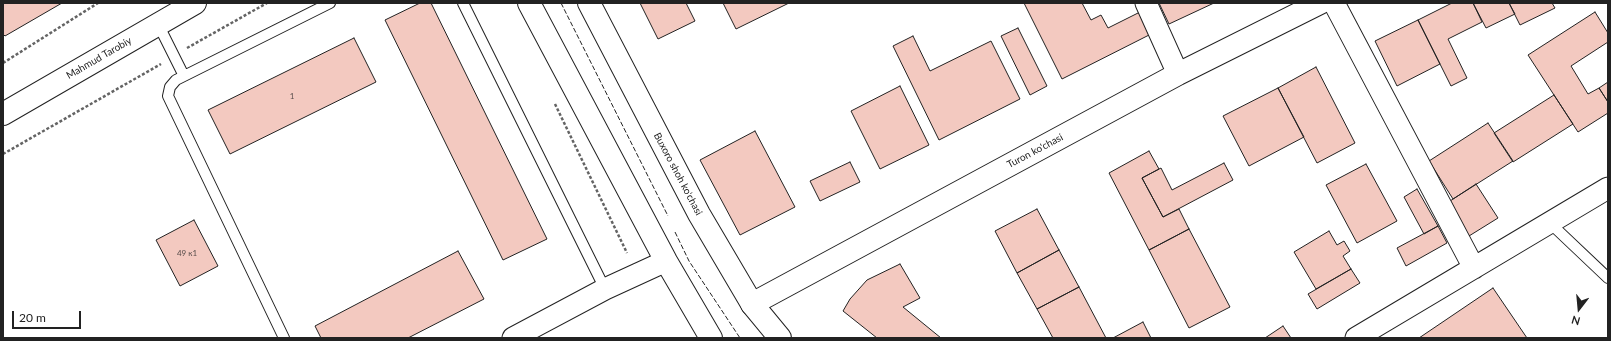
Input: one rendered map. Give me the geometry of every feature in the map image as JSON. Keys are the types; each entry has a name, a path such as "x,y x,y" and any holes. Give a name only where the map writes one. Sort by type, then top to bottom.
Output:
{"main road":[{"name":"Mahmud Tarobiy","path":"3,114 195,3"},
{"path":"529,3 666,261 711,338"},
{"name":"Buxoro shoh ko'chasi","path":"589,3 699,214 752,304 780,338"},
{"name":"Turon ko'chasi","path":"752,304 1178,74 1320,3"}],"street":[{"path":"1146,3 1178,74"},
{"path":"1334,3 1474,268"},
{"path":"1356,338 1608,188"},
{"path":"513,338 605,289 666,261"}],"lane":[{"path":"284,338 168,96 170,86 176,80 330,3"},
{"path":"463,3 605,289"},
{"path":"158,24 184,76"},
{"path":"1550,223 1608,278"}],"path":[{"path":"3,64 98,3"},
{"path":"3,154 266,3"},
{"path":"554,103 627,253"}],"building":[{"path":"3,3 62,3 5,36 3,34"},
{"path":"420,3 431,3 547,239 503,260 385,20"},
{"path":"640,3 686,3 695,21 658,39"},
{"path":"723,3 789,3 736,29"},
{"path":"1024,3 1082,3 1091,20 1101,15 1108,28 1144,10 1155,32 1062,79"},
{"path":"1159,3 1214,3 1169,24"},
{"path":"1452,3 1473,3 1482,22 1448,39 1467,78 1451,86 1418,20"},
{"path":"1473,3 1509,3 1515,14 1486,28"},
{"path":"1509,3 1552,3 1555,8 1520,25"},
{"path":"1595,12 1608,33 1608,42 1571,66 1588,94 1599,88 1608,102 1608,113 1578,132 1528,55"},
{"path":"1418,20 1440,64 1397,86 1375,41"},
{"path":"1018,28 1047,86 1030,95 1001,36"},
{"path":"913,36 930,71 991,41 1020,99 939,140 893,46"},
{"path":"354,38 376,82 230,154 208,110"},
{"path":"1316,67 1355,143 1317,163 1278,88"},
{"path":"1608,82 1608,102 1599,88"},
{"path":"900,86 929,145 880,169 851,111"},
{"path":"1278,88 1304,137 1249,166 1223,116"},
{"path":"1554,95 1573,124 1513,162 1494,133"},
{"path":"1488,123 1513,161 1453,199 1429,161"},
{"path":"755,131 795,207 740,235 700,160"},
{"path":"1149,151 1159,169 1142,178 1163,217 1179,209 1189,229 1149,250 1109,173"},
{"path":"850,162 860,182 820,201 810,181"},
{"path":"1224,163 1233,180 1163,217 1142,178 1161,168 1172,190"},
{"path":"1366,164 1397,221 1357,243 1326,185"},
{"path":"1476,184 1498,218 1469,236 1447,203"},
{"path":"1417,189 1438,226 1424,234 1404,197"},
{"path":"1037,209 1059,250 1017,273 995,231"},
{"path":"194,220 218,266 180,286 156,240"},
{"path":"1438,226 1447,243 1406,266 1397,248"},
{"path":"1189,229 1230,307 1189,328 1149,250"},
{"path":"1329,231 1337,245 1344,241 1350,251 1343,256 1351,269 1316,289 1294,252"},
{"path":"1059,250 1079,287 1037,309 1017,273"},
{"path":"458,251 484,299 408,338 321,338 315,326"},
{"path":"900,264 920,298 903,307 941,338 877,338 843,311 850,299 867,280"},
{"path":"1351,269 1360,283 1317,309 1308,294"},
{"path":"1079,287 1106,338 1053,338 1037,309"},
{"path":"1493,288 1527,338 1419,338"},
{"path":"1143,322 1151,338 1113,338"},
{"path":"1283,326 1291,338 1265,338"}],"fence":[{"path":"561,3 668,216"},
{"path":"675,232 689,261 740,338"}]}
